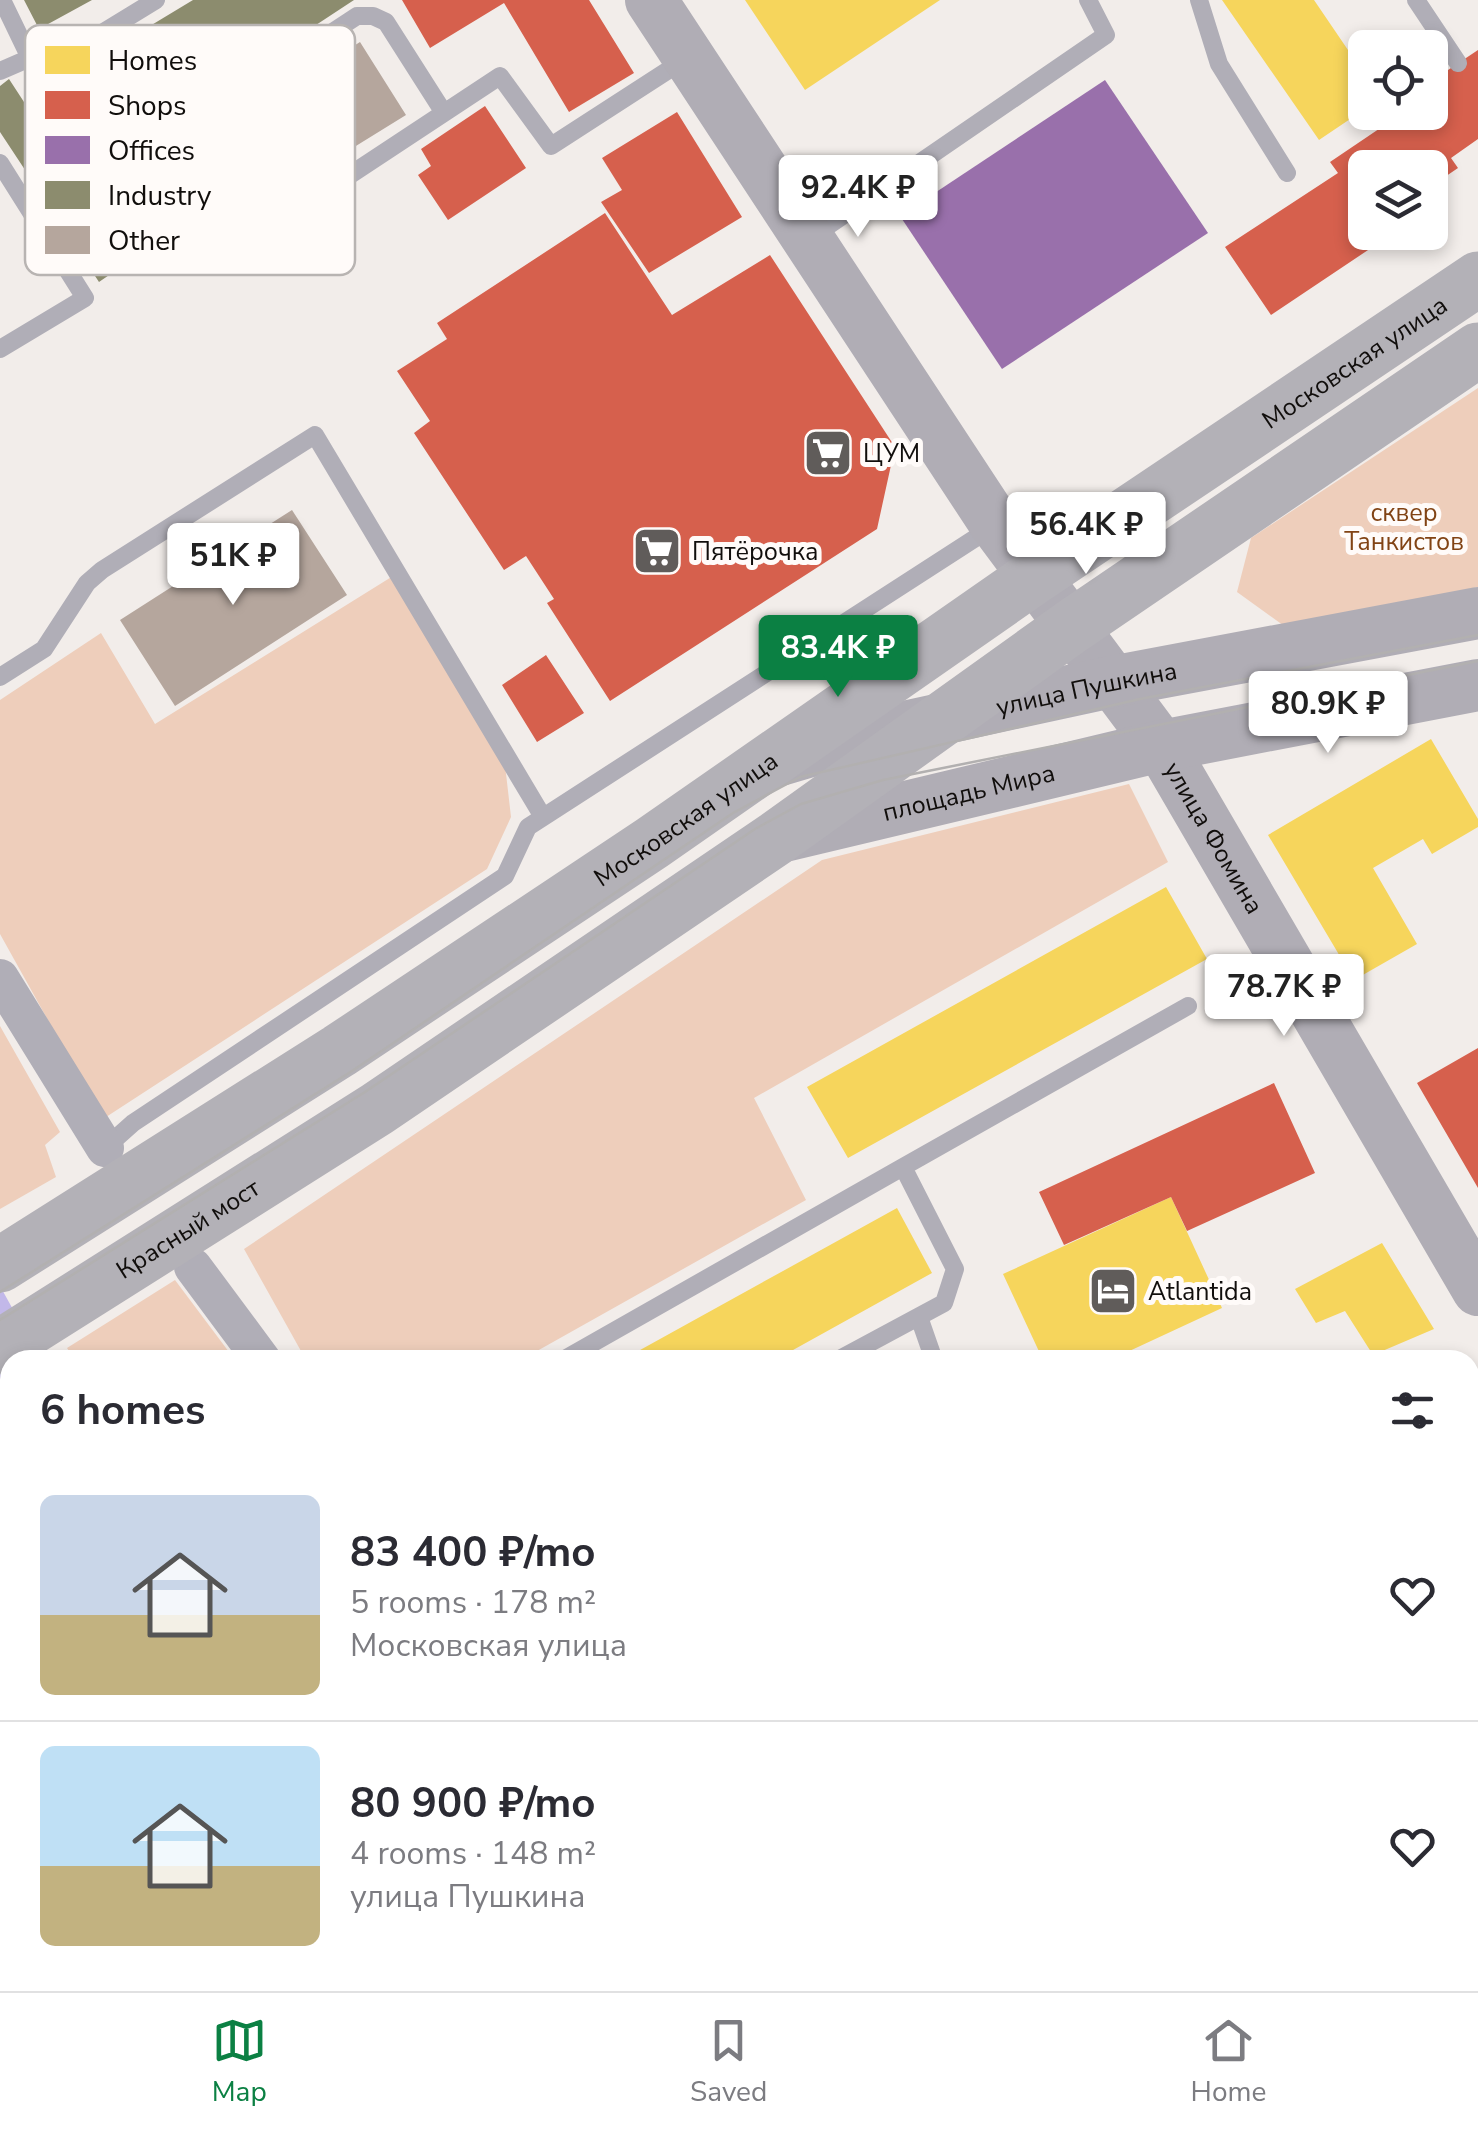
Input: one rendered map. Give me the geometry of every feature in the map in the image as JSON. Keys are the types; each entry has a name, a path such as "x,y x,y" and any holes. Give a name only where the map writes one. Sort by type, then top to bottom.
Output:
{"main road":[{"name":"Московская улица","path":"0,1265 338,1051 652,842 1034,577 1478,280"},
{"path":"775,838 1071,627 1478,350"},
{"name":"Красный мост","path":"0,1347 377,1109 775,838"}],"street":[{"name":"улица Фомина","path":"651,0 996,526 1161,746 1476,1281"},
{"name":"улица Пушкина","path":"757,768 854,738 1112,682 1478,613"},
{"path":"1161,746 1478,685"},
{"name":"площадь Мира","path":"775,838 1161,746"},
{"path":"0,978 105,1148"},
{"path":"193,1267 255,1350"}],"lane":[{"path":"2,0 25,48"},
{"path":"115,25 156,0"},
{"path":"808,239 1106,35 1088,0"},
{"path":"1200,0 1219,64 1287,173"},
{"path":"1416,0 1458,63"},
{"path":"343,25 357,16 373,16 386,22 444,113"},
{"path":"355,172 500,76 551,146 689,57"},
{"path":"0,71 25,60"},
{"path":"0,163 25,202"},
{"path":"0,349 86,298 71,275"},
{"path":"0,678 44,650 86,584 102,570 315,435 543,818"},
{"path":"105,1148 133,1123 505,876 528,828 996,526"},
{"path":"581,1350 1188,1006"},
{"path":"856,1350 944,1303 955,1269 903,1167"},
{"path":"919,1316 931,1350"}],"green space":[{"name":"сквер Танкистов","path":"1478,388 1478,587 1287,628 1237,592 1251,538"},
{"path":"393,576 505,765 511,817 487,869 103,1119 0,934 0,700 101,633 155,724"},
{"path":"1129,784 1168,862 754,1098 806,1200 539,1350 300,1350 244,1249 822,860"},
{"path":"0,1026 60,1132 45,1145 56,1177 0,1209"},
{"path":"175,1280 228,1350 68,1350"}],"shaded area":[{"path":"0,1286 35,1350 0,1350"}],"building: Homes":[{"path":"745,0 940,0 805,90"},
{"path":"1222,0 1314,0 1348,50 1348,120 1319,140"},
{"path":"1431,739 1478,819 1478,827 1432,854 1423,839 1373,868 1417,944 1354,980 1268,835"},
{"path":"1166,887 1207,959 848,1158 807,1087"},
{"name":"Atlantida","path":"1171,1197 1222,1308 1132,1350 1038,1350 1003,1274"},
{"path":"897,1208 932,1273 793,1350 640,1350"},
{"path":"1382,1243 1434,1329 1385,1350 1370,1350 1345,1311 1316,1323 1295,1289"}],"building: Shops":[{"path":"402,0 589,0 634,73 569,112 504,3 430,48"},
{"path":"1478,50 1478,139 1451,158 1458,168 1448,175 1448,150 1348,150 1348,250 1368,250 1271,315 1225,247 1338,173 1330,162 1377,130 1448,130 1448,70"},
{"path":"485,106 526,168 448,220 418,175 431,166 421,149"},
{"path":"677,112 742,217 649,273 601,202 622,190 602,158"},
{"path":"605,213 672,315 770,255 895,447 877,529 610,701 547,603 554,599 526,556 504,570 414,433 430,421 397,371 447,339 437,323"},
{"path":"546,655 584,713 537,742 502,685"},
{"path":"1478,1048 1478,1188 1417,1083"},
{"path":"1274,1083 1315,1173 1187,1231 1171,1197 1064,1245 1039,1192"}],"building: Offices":[{"path":"1105,80 1208,233 1002,369 900,216"}],"building: Industry":[{"path":"24,0 92,0 46,25 37,25"},
{"path":"193,0 354,0 316,25 152,25"},
{"path":"9,79 24,102 25,170 0,132 0,86"}],"building: Other":[{"path":"360,42 406,115 355,147 355,45"},
{"path":"292,510 347,595 175,706 120,620"}],"tram line":[{"path":"0,1292 352,1071 733,813 800,777 1140,699 1478,635"},
{"path":"0,1320 365,1092 755,829 801,804 883,780 1478,661"}],"place":[{"name":"ЦУМ","path":"828,453"},
{"name":"Пятёрочка","path":"657,551"},
{"name":"Atlantida","path":"1113,1291"}]}
